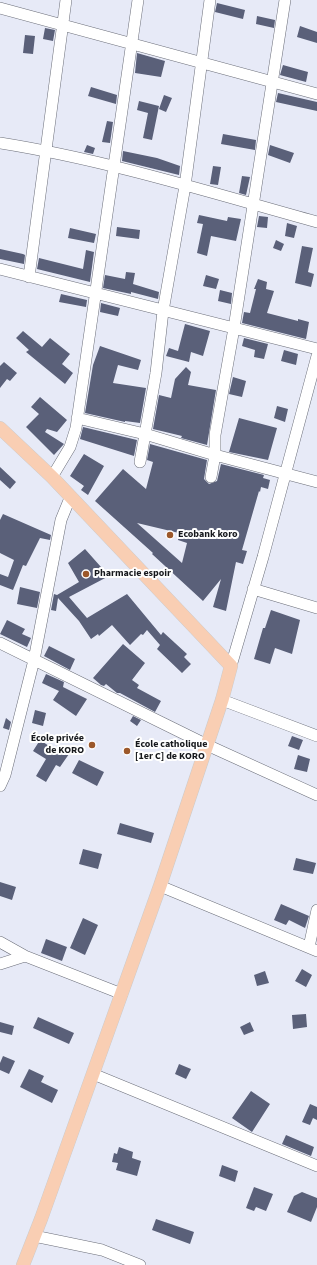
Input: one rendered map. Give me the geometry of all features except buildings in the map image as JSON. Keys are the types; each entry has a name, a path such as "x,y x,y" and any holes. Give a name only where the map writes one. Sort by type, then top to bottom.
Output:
{"main road":[{"path":"0,428 52,477 70,498 231,666 222,700 160,886 23,1265"}],"street":[{"path":"29,277 66,0"},
{"path":"52,477 70,448 77,418 138,0"},
{"path":"140,462 156,373 163,311 185,186 210,0"},
{"path":"211,477 215,455 215,435 234,328 285,0"},
{"path":"0,8 317,94"},
{"path":"0,143 46,150 317,222"},
{"path":"0,269 94,294 317,349"},
{"path":"231,666 317,356"},
{"path":"77,418 145,434 215,455 286,472 317,482"},
{"path":"0,786 34,660 61,520 70,498"},
{"path":"253,589 317,608"},
{"path":"0,643 207,745 317,795"},
{"path":"222,700 317,736"},
{"path":"160,886 313,949 317,910"},
{"path":"0,942 25,956 122,994"},
{"path":"0,964 25,956"},
{"path":"93,1074 317,1166"},
{"path":"34,1236 102,1250 140,1265"}],"place":[{"name":"Ecobank koro","path":"170,535"},
{"name":"Pharmacie espoir","path":"86,574"},
{"name":"École privée de KORO","path":"92,745"},
{"name":"École catholique [1er C] de KORO","path":"127,751"}]}
